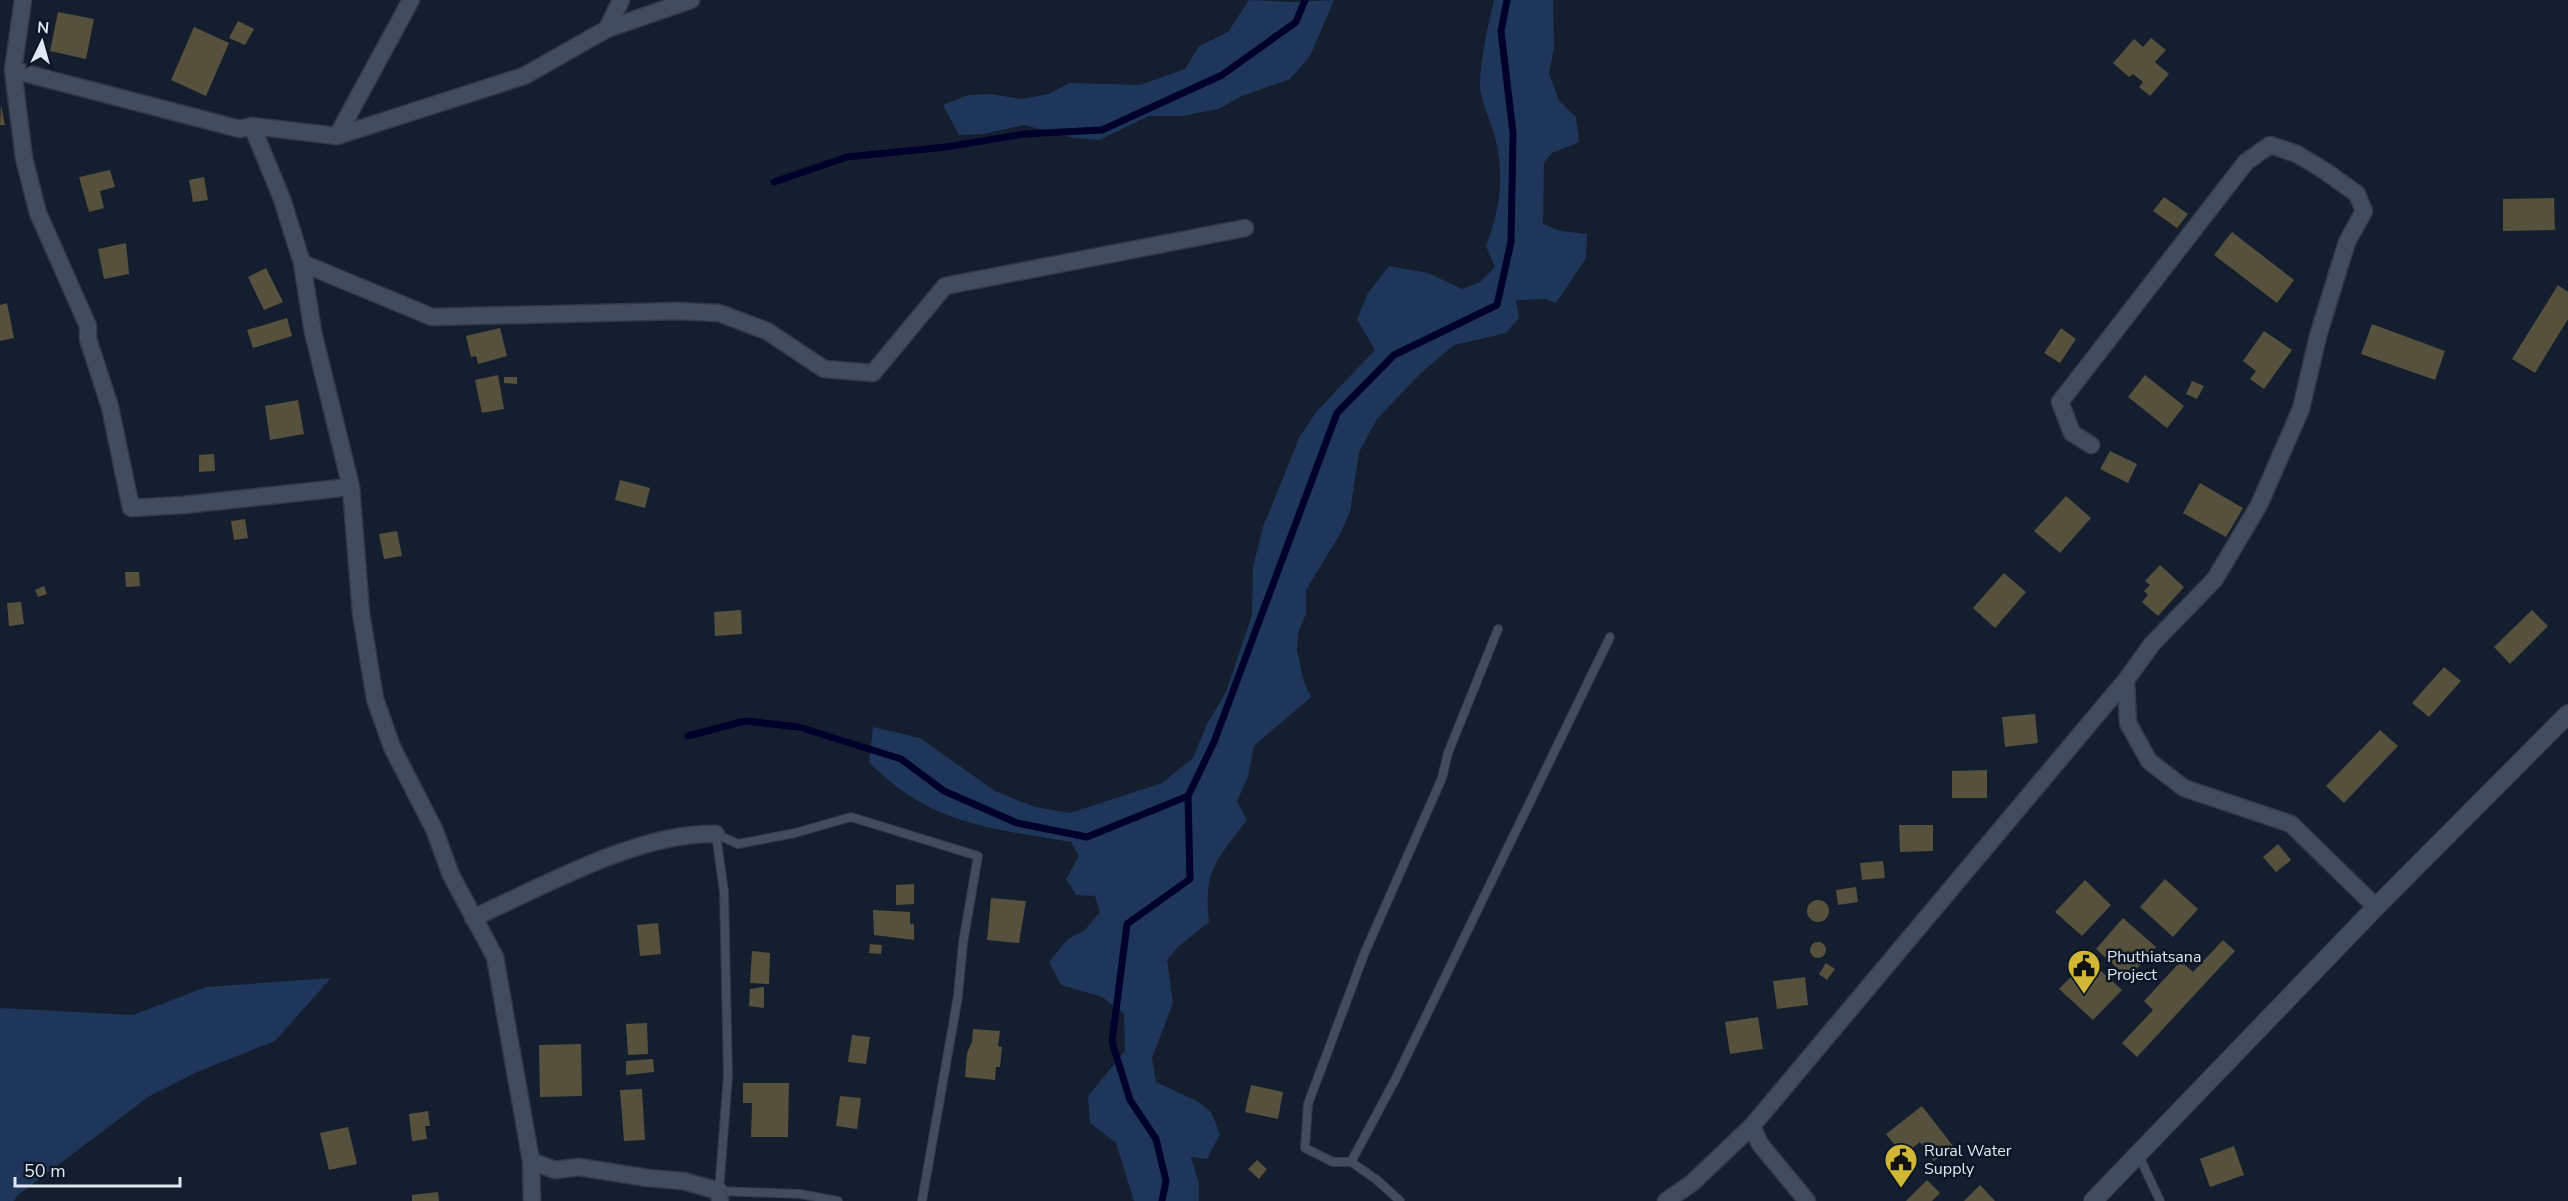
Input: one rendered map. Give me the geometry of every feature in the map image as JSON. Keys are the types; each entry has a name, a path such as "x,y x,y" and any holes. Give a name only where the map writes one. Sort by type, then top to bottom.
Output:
{"main road":[{"path":"2093,1201 2376,907 2568,714"}],"street":[{"path":"22,0 13,70 24,158 38,213 88,326 88,339 110,407 131,508 183,505 351,487"},
{"path":"337,136 411,0"},
{"path":"607,29 621,0"},
{"path":"13,70 240,129 252,126 337,136 524,76 607,29 691,0"},
{"path":"252,126 282,199 303,263 314,332 351,487 361,613 375,699 392,747 434,829 451,875 472,918 495,957 531,1161 532,1201"},
{"path":"1666,1201 1692,1183 1752,1126 2126,680 2152,644 2215,579 2259,505 2301,409 2318,336 2347,242 2364,211 2357,194 2297,154 2270,145 2246,162 2060,402 2072,433 2091,445"},
{"path":"303,263 432,317 678,311 719,313 767,331 825,369 873,373 945,286 1245,228"},
{"path":"2126,680 2128,723 2149,761 2184,788 2291,824 2376,907"},
{"path":"472,918 604,858 690,833 716,834"},
{"path":"1752,1126 1760,1144 1808,1201"},
{"path":"531,1161 555,1170 579,1167 683,1181 719,1196"}],"lane":[{"path":"1400,1201 1377,1180 1351,1162 1333,1162 1305,1148 1308,1104 1365,952 1442,778 1449,753 1498,629"},
{"path":"1351,1162 1395,1080 1610,637"},
{"path":"716,834 738,844 795,833 851,817 978,856 963,943 958,996 922,1201"},
{"path":"716,834 724,892 728,1076 719,1196 800,1194 838,1201"},
{"path":"2138,1154 2160,1201"}],"shaded area":[{"path":"1249,0 1291,2 1334,0 1310,56 1290,79 1242,96 1218,109 1183,116 1149,116 1099,140 1074,138 1024,125 983,134 959,135 943,105 968,95 991,94 1021,99 1049,94 1069,83 1140,85 1185,69 1199,46 1228,32"},
{"path":"1494,0 1553,0 1554,48 1549,73 1559,101 1576,117 1579,142 1552,153 1544,162 1543,224 1561,231 1587,234 1586,258 1556,303 1546,299 1516,300 1519,318 1506,333 1454,345 1419,375 1377,419 1359,452 1350,512 1340,534 1306,590 1306,614 1298,633 1297,650 1304,682 1311,697 1254,746 1248,777 1237,801 1247,820 1214,866 1208,890 1209,922 1178,947 1167,960 1173,1003 1152,1058 1156,1082 1197,1101 1211,1112 1220,1134 1207,1159 1191,1157 1199,1184 1199,1201 1134,1201 1116,1143 1090,1123 1088,1096 1125,1051 1124,1014 1102,997 1061,985 1049,962 1068,939 1084,931 1100,912 1095,896 1076,895 1066,879 1079,856 1071,842 962,820 915,799 892,783 869,762 873,727 920,738 995,791 1035,807 1070,813 1162,783 1193,758 1207,724 1226,692 1252,615 1253,567 1263,527 1300,436 1317,411 1375,350 1357,319 1368,293 1389,266 1428,273 1462,289 1480,282 1495,267 1486,246 1498,206 1500,165 1495,137 1480,87 1483,54"},
{"path":"331,978 275,1041 197,1072 148,1097 17,1196 14,1201 0,1201 0,1008 133,1015 206,987"}],"building":[{"path":"58,12 94,19 86,59 50,51"},
{"path":"238,21 254,29 245,45 229,38"},
{"path":"194,27 229,43 206,96 171,80"},
{"path":"2151,38 2166,50 2155,62 2169,74 2150,96 2139,87 2143,82 2133,74 2129,77 2113,63 2134,39 2143,47"},
{"path":"1,105 5,125 0,125"},
{"path":"110,170 115,187 100,191 104,208 89,212 79,177"},
{"path":"204,177 208,200 193,202 189,180"},
{"path":"2164,197 2188,214 2177,228 2153,211"},
{"path":"2554,198 2555,230 2503,231 2503,199"},
{"path":"2232,232 2294,280 2277,303 2214,255"},
{"path":"126,243 129,274 104,279 98,249"},
{"path":"266,268 283,302 264,310 248,277"},
{"path":"2558,285 2568,292 2568,319 2535,373 2512,359"},
{"path":"7,303 14,338 0,341 0,305"},
{"path":"287,318 292,336 253,348 247,330"},
{"path":"2372,324 2445,351 2435,380 2361,354"},
{"path":"500,328 507,356 478,364 476,356 471,357 466,336"},
{"path":"2061,328 2076,339 2060,363 2044,353"},
{"path":"2264,331 2292,350 2264,389 2250,379 2256,371 2243,361"},
{"path":"498,375 504,409 482,413 475,380"},
{"path":"2145,375 2184,406 2167,428 2128,397"},
{"path":"504,377 517,377 517,384 504,383"},
{"path":"2192,381 2204,386 2197,399 2186,394"},
{"path":"298,400 304,434 270,440 265,406"},
{"path":"2110,451 2137,464 2128,483 2100,469"},
{"path":"214,454 215,471 199,472 199,455"},
{"path":"620,480 650,488 645,508 615,500"},
{"path":"2200,483 2243,508 2226,537 2183,513"},
{"path":"2066,496 2091,518 2060,553 2034,531"},
{"path":"245,519 248,538 234,540 231,521"},
{"path":"397,531 402,556 384,559 379,534"},
{"path":"2160,565 2184,587 2158,616 2142,602 2148,595 2144,591 2150,585 2145,581"},
{"path":"125,572 139,572 140,586 126,587"},
{"path":"2004,573 2026,592 1995,628 1973,608"},
{"path":"44,586 47,594 38,597 35,590"},
{"path":"21,602 24,624 9,626 7,603"},
{"path":"741,610 742,634 715,636 714,612"},
{"path":"2532,610 2548,626 2510,664 2494,647"},
{"path":"2444,667 2461,681 2429,717 2412,703"},
{"path":"2035,714 2038,743 2005,747 2002,717"},
{"path":"2380,730 2398,746 2344,803 2326,786"},
{"path":"1987,770 1987,798 1952,798 1952,771"},
{"path":"1899,825 1933,825 1933,851 1900,852"},
{"path":"2278,844 2291,860 2276,872 2263,857"},
{"path":"1883,861 1885,878 1862,880 1860,863"},
{"path":"2165,879 2198,909 2173,937 2140,907"},
{"path":"2085,880 2111,905 2082,936 2055,912"},
{"path":"914,884 914,904 896,905 896,885"},
{"path":"1856,887 1858,902 1838,905 1836,890"},
{"path":"991,898 1026,901 1019,943 987,940"},
{"path":"1818,900 1826,903 1829,911 1826,919 1818,922 1810,919 1807,911 1810,903"},
{"path":"873,910 910,912 910,924 914,924 914,940 874,935"},
{"path":"2123,918 2156,947 2128,978 2096,949"},
{"path":"658,923 661,954 640,956 637,925"},
{"path":"2223,940 2235,951 2137,1057 2122,1043 2153,1010 2144,1001 2181,961 2193,972"},
{"path":"1818,942 1826,950 1818,958 1810,950"},
{"path":"870,944 882,945 881,954 869,953"},
{"path":"752,951 770,953 769,984 750,983"},
{"path":"2088,959 2122,990 2093,1020 2059,989"},
{"path":"1826,963 1835,969 1827,980 1819,974"},
{"path":"1805,977 1808,1005 1777,1009 1773,981"},
{"path":"764,987 764,1008 749,1006 750,989"},
{"path":"1758,1017 1763,1049 1730,1054 1725,1022"},
{"path":"647,1023 648,1054 628,1055 626,1024"},
{"path":"973,1029 1000,1031 998,1046 1002,1047 1000,1067 996,1067 995,1080 965,1077 967,1053 972,1042"},
{"path":"852,1035 870,1037 866,1064 848,1062"},
{"path":"581,1044 582,1096 540,1097 539,1045"},
{"path":"653,1059 654,1072 626,1075 626,1061"},
{"path":"743,1083 789,1083 788,1137 751,1137 752,1103 743,1103"},
{"path":"1251,1085 1283,1092 1278,1119 1245,1112"},
{"path":"642,1089 645,1140 624,1141 620,1090"},
{"path":"840,1096 861,1098 857,1129 836,1126"},
{"path":"1922,1106 1953,1146 1934,1161 1920,1142 1903,1155 1886,1134"},
{"path":"428,1111 430,1126 425,1126 427,1139 412,1141 409,1114"},
{"path":"348,1127 357,1164 329,1170 320,1133"},
{"path":"2234,1146 2244,1175 2210,1187 2200,1159"},
{"path":"1257,1160 1267,1169 1259,1179 1248,1169"},
{"path":"1927,1180 1940,1193 1932,1201 1906,1201"},
{"path":"1980,1185 1995,1201 1964,1201"},
{"path":"438,1192 439,1201 412,1201 412,1195"}],"waterway":[{"path":"774,182 847,157 946,147 1024,134 1102,130 1222,75 1296,22 1305,0"},
{"path":"1162,1201 1166,1181 1156,1139 1130,1100 1112,1042 1127,924 1190,879 1188,796 1214,742 1337,413 1394,355 1497,305 1511,242 1513,133 1501,31 1507,0"},
{"path":"688,736 745,721 799,727 901,759 944,791 1017,823 1087,837 1188,796"}],"place":[{"name":"Phuthiatsana Project","path":"2084,995"},
{"name":"Rural Water Supply","path":"1901,1189"}]}
